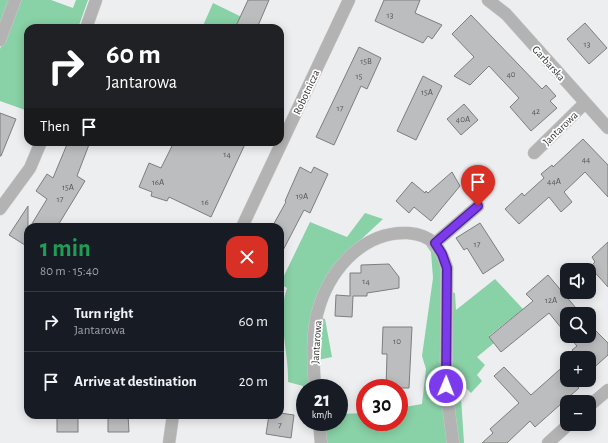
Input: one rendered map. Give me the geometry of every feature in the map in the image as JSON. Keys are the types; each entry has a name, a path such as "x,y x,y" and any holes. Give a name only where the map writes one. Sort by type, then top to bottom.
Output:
{"street":[{"path":"0,40 15,0"},
{"path":"87,24 96,0"},
{"name":"Robotnicza","path":"284,138 349,0"},
{"name":"Garbarska","path":"488,0 506,14 608,128"},
{"name":"Jantarowa","path":"534,153 585,103"},
{"path":"0,209 30,168 39,146"},
{"name":"Robotnicza","path":"244,223 280,146"},
{"path":"453,443 446,386 447,268 442,254 435,243 478,206"},
{"name":"Jantarowa","path":"314,379 313,353 314,331 320,304 333,275 355,252 370,240 383,235 398,233 413,234 426,237 435,243"},
{"path":"596,400 608,390"},
{"path":"169,443 172,419"},
{"path":"320,431 321,443"},
{"path":"548,443 561,431"}],"green space":[{"path":"0,0 10,0 0,28"},
{"path":"18,0 51,0 73,8 76,0 88,0 79,24 24,24 24,110 0,101 0,49"},
{"path":"213,3 256,24 204,24"},
{"path":"365,213 383,219 354,246 316,301 312,379 296,379 296,384 288,382 284,332 284,300 287,288 284,286 284,276 310,222 347,237"},
{"path":"426,245 434,251 441,267 448,443 325,443 324,431 348,431 348,414 356,413 356,431 408,431 408,406 422,404 426,369 422,356 433,278 431,252"},
{"path":"495,279 523,309 489,336 494,343 477,357 485,365 477,375 482,381 471,393 460,382 464,443 456,443 451,410 450,292 455,293 456,310"},
{"path":"322,318 325,319 332,357 318,360 319,325"}],"building":[{"path":"248,0 269,0 259,24 237,24"},
{"path":"384,0 420,0 415,13 442,25 432,39 428,36 423,43 375,21"},
{"path":"471,15 542,89 546,85 556,96 550,101 557,108 531,131 510,107 519,98 489,66 470,85 454,76 474,57 452,34"},
{"path":"585,23 607,48 589,64 567,39"},
{"path":"359,47 381,58 367,89 361,86 334,145 316,137"},
{"path":"423,76 442,86 416,140 397,131"},
{"path":"464,104 478,120 461,135 447,119"},
{"path":"0,113 16,119 1,156 0,156"},
{"path":"583,139 608,165 608,197 585,172 564,192 572,202 561,212 549,197 519,224 505,209 522,193 524,196 544,178 541,174 552,165 553,167"},
{"path":"66,146 88,146 77,176 85,181 59,223 32,223 47,199 36,191 47,174 53,178"},
{"path":"172,146 244,146 211,217 169,197 167,201 151,196 152,192 139,187 149,163 161,168"},
{"path":"300,167 311,173 314,167 328,174 310,213 304,210 284,248 284,223 274,223 286,202 285,201"},
{"path":"452,172 460,186 431,221 414,207 409,213 396,201 412,182 425,193 426,191 428,193"},
{"path":"28,206 28,223 24,223 24,244 9,235"},
{"path":"480,223 504,260 483,274 467,248 464,250 456,238"},
{"path":"608,242 608,287 596,274 596,263 594,263 595,262 592,257"},
{"path":"389,264 399,277 399,288 367,293 367,296 353,296 352,317 335,316 336,295 350,296 350,273 361,273 361,265"},
{"path":"548,275 560,289 560,299 568,299 575,307 560,307 560,326 549,313 501,352 489,337 533,301 526,294"},
{"path":"383,327 412,327 409,388 408,379 386,379 387,354 382,354"},
{"path":"596,331 608,343 608,355 596,366 596,351 573,351 572,350 577,346 574,343 596,343"},
{"path":"504,367 531,395 560,369 560,387 579,388 571,395 560,395 560,405 535,427 530,421 507,443 482,443 493,433 490,429 519,403 494,376"},
{"path":"284,414 294,415 291,438 266,434 268,419 284,419"},
{"path":"57,419 78,419 78,432 57,432"},
{"path":"108,419 128,419 129,432 108,432"}],"route":[{"path":"446,386 447,268 442,254 435,243 478,206"}]}
